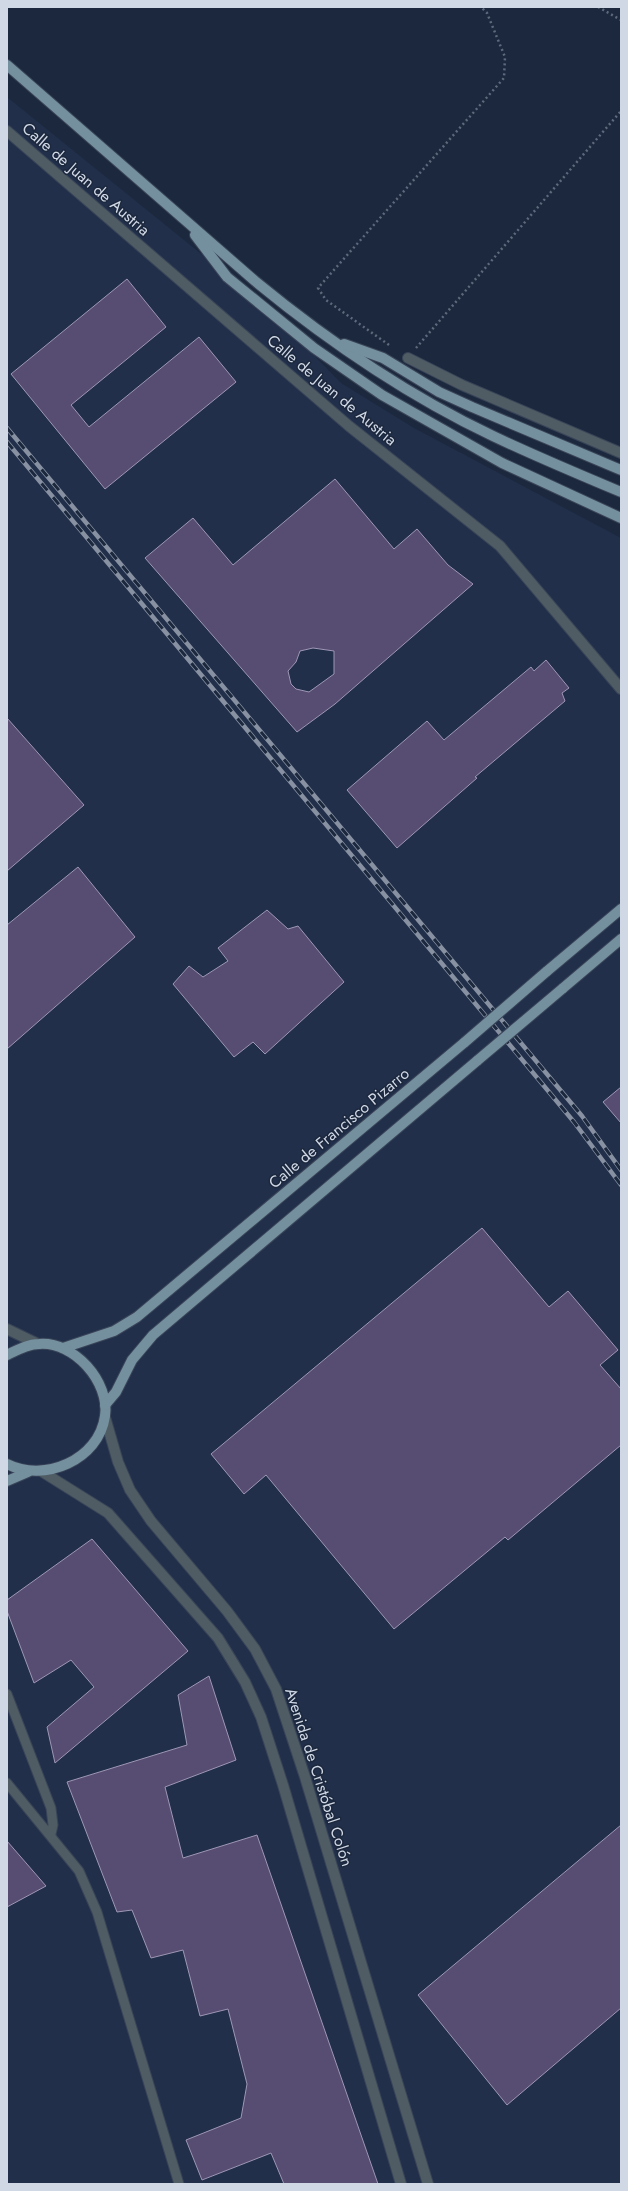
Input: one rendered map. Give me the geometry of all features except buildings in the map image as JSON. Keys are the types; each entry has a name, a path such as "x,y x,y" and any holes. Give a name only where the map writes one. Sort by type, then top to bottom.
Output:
{"main road":[{"path":"7,65 183,219 292,311 329,338 407,389 480,429 621,492"},
{"path":"183,219 227,278 286,326 382,395 461,442 502,463 621,518"},
{"path":"329,338 383,358 439,392 621,470"},
{"name":"Calle de Francisco Pizarro","path":"63,1348 114,1331 137,1317 621,909"},
{"path":"105,1405 116,1392 132,1360 153,1335 621,939"},
{"path":"7,1355 38,1344 63,1348 77,1356 90,1370 99,1385 105,1405 105,1417 100,1432 92,1444 80,1456 62,1467 28,1472 7,1481"},
{"path":"7,1464 28,1472"}],"street":[{"name":"Calle de Juan de Austria","path":"7,131 349,426 500,546 621,689"},
{"path":"408,358 462,385 621,453"},
{"path":"7,1330 38,1344"},
{"name":"Avenida de Cristóbal Colón","path":"105,1417 118,1462 130,1490 151,1521 227,1611 255,1650 276,1689 307,1785 428,2184"},
{"path":"41,1471 108,1513 218,1638 245,1682 261,1717 283,1785 401,2184"}],"lane":[{"path":"7,1694 51,1808 53,1825 51,1834"},
{"path":"7,1783 51,1834 79,1870 97,1912 179,2184"}],"path":[{"path":"481,7 487,13 505,58 504,78 318,288 326,300 408,358 621,111"},
{"path":"598,7 621,20"}],"shaded area":[{"path":"7,97 267,307 341,383 414,428 621,538 621,2184 7,2184"}],"railway":[{"path":"7,428 582,1116 621,1170"},
{"path":"7,442 574,1122 621,1185"}]}
